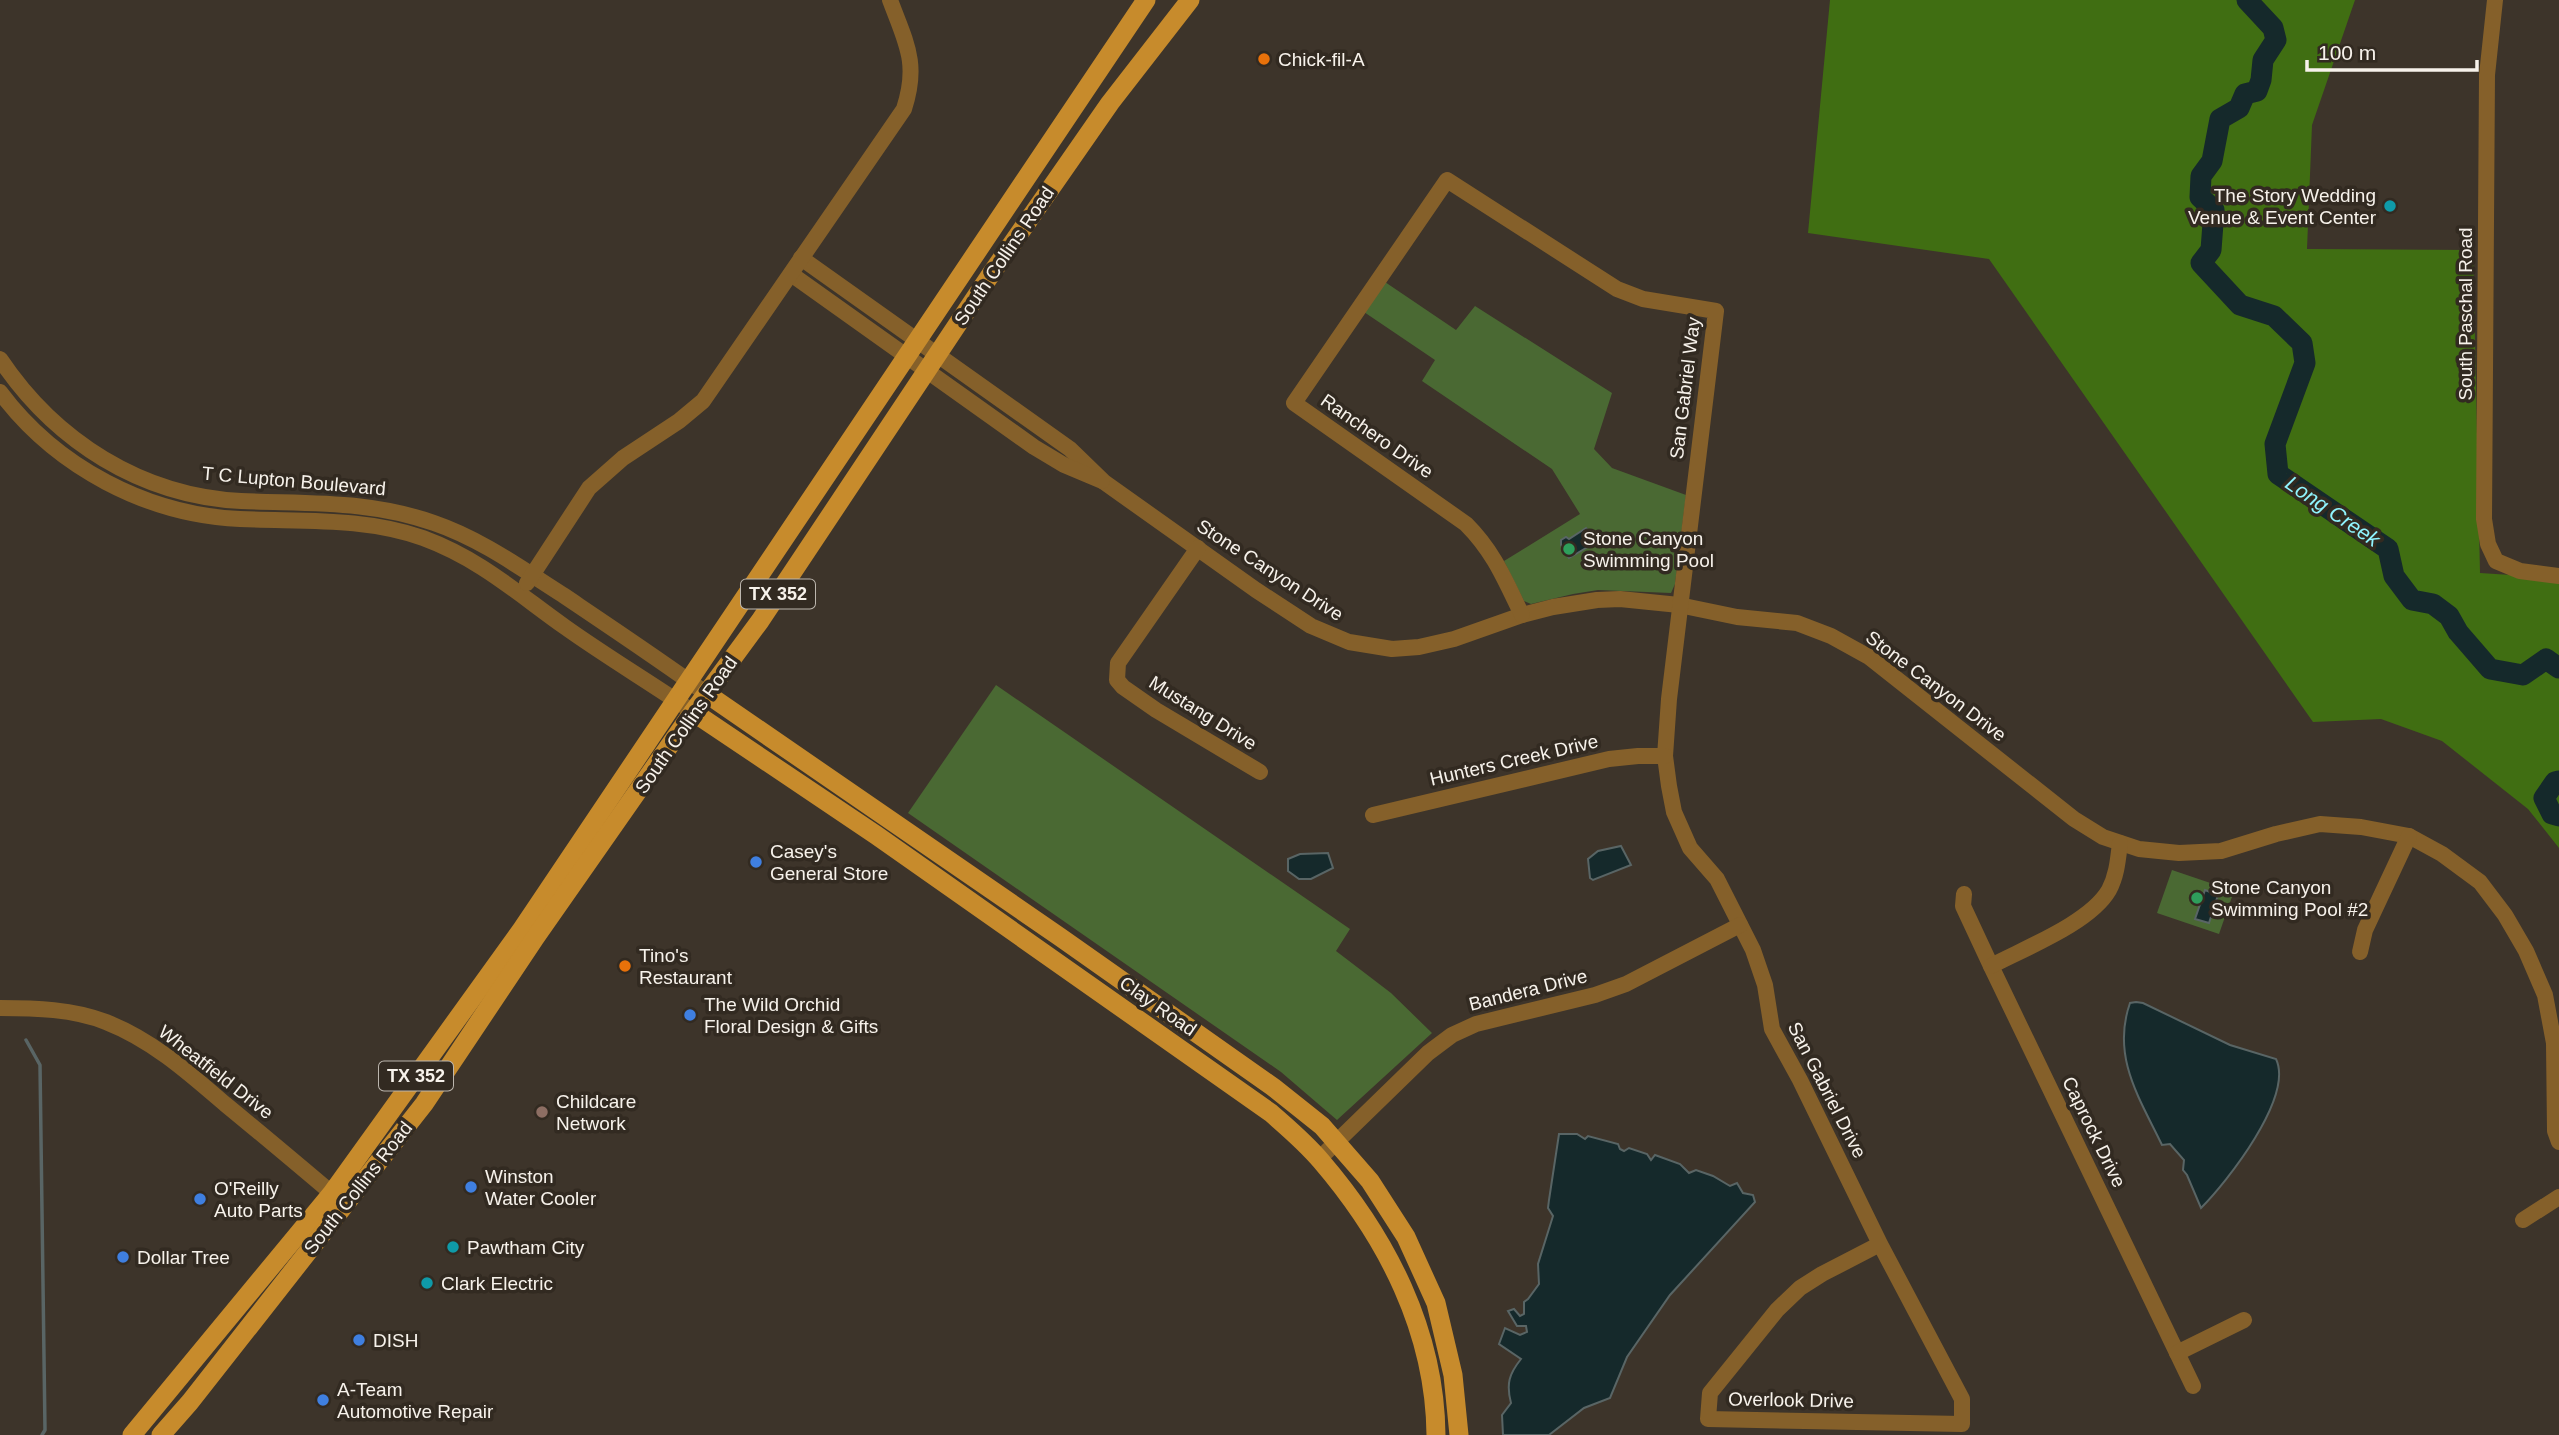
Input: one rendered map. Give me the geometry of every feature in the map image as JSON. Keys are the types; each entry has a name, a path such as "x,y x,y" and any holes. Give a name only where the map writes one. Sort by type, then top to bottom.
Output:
{"main road":[{"name":"South Collins Road","path":"132,1435 424,1104 676,700 1146,0"},
{"name":"South Collins Road","path":"534,926 760,621 937,355 1110,103 1190,0"},
{"path":"1089,88 1110,103"},
{"name":"Clay Road","path":"707,694 1273,1087 1322,1126 1370,1181 1406,1237 1436,1304 1452,1375 1459,1435"},
{"name":"Clay Road","path":"693,712 876,835 1271,1113 1320,1159 1364,1215 1399,1277 1426,1347 1436,1435"},
{"name":"South Collins Road","path":"161,1435 190,1402 338,1199"}],"street":[{"path":"521,592 589,488 623,458 679,421 703,401 904,109 912,85 910,55 890,0"},
{"name":"South Paschal Road","path":"2495,0 2487,75 2484,519 2488,544 2496,561 2520,571 2559,576"},
{"name":"San Gabriel Way","path":"1447,180 1617,289 1643,299 1716,311 1679,605"},
{"name":"Ranchero Drive","path":"1447,180 1294,403 1466,524 1483,540 1498,562 1521,615"},
{"name":"Stone Canyon Drive","path":"801,258 1070,449 1104,482 1329,636 1373,648 1419,647 1443,642 1521,615 1597,600 1637,600 1679,605 1737,617 1797,623 1831,636 1869,657 2074,819 2103,837 2120,843 2139,849 2179,853 2221,851 2320,824 2361,827 2409,836 2442,854 2480,882 2505,915 2526,951 2545,995 2554,1043 2555,1131 2559,1142"},
{"name":"Stone Canyon Drive","path":"791,274 926,372 1063,465 1104,482"},
{"name":"T C Lupton Boulevard","path":"0,359 30,399 60,429 124,471 169,488 216,498 363,505 432,522 470,538 533,575 707,694"},
{"name":"T C Lupton Boulevard","path":"0,392 48,443 106,482 168,507 226,518 356,522 411,534 465,556 693,712"},
{"path":"1009,429 1020,413"},
{"path":"48,443 60,429"},
{"path":"293,501 293,519"},
{"name":"Mustang Drive","path":"1198,548 1118,663 1117,680 1156,710 1261,772"},
{"name":"San Gabriel Drive","path":"1679,605 1665,756 1674,812 1689,848 1717,879 1753,950 1765,985 1772,1029 1800,1080 1880,1244 1962,1399 1962,1424"},
{"name":"Hunters Creek Drive","path":"1373,815 1609,759 1638,755 1665,756"},
{"path":"2360,952 2365,930 2409,836"},
{"path":"1991,966 2085,917 2100,903 2117,871 2120,843"},
{"name":"Caprock Drive","path":"1964,894 1963,906 2193,1386"},
{"name":"Bandera Drive","path":"1320,1159 1437,1045 1452,1035 1476,1024 1595,995 1626,984 1740,925"},
{"name":"Wheatfield Drive","path":"0,1008 51,1009 103,1021 128,1031 186,1071 338,1199"},
{"path":"2523,1220 2559,1197"},
{"name":"Overlook Drive","path":"1880,1244 1811,1281 1777,1310 1710,1393 1708,1419 1962,1424"},
{"path":"2177,1353 2244,1320"}],"green space":[{"path":"1830,0 2355,0 2312,125 2307,249 2473,250 2480,573 2559,578 2559,848 2528,809 2442,741 2381,719 2313,722 1989,259 1808,233"},
{"path":"1385,282 1456,330 1475,306 1612,393 1594,449 1612,468 1686,495 1675,584 1671,593 1598,590 1531,604 1524,601 1504,561 1580,514 1552,469 1422,381 1435,360 1364,312"},
{"path":"996,685 1350,929 1336,951 1391,993 1432,1033 1337,1120 1281,1072 908,813"},
{"name":"Stone Canyon Swimming Pool #2","path":"2172,870 2234,891 2219,934 2157,913"}],"water":[{"path":"1586,528 1596,542 1569,558 1561,540 1566,537 1569,539"},
{"path":"1621,846 1631,865 1593,880 1590,878 1588,859 1598,851"},
{"path":"1328,853 1333,868 1311,879 1299,879 1288,871 1288,859 1300,854"},
{"path":"2205,890 2218,895 2209,923 2195,919"},
{"path":"2136,1002 2230,1045 2276,1059 2279,1075 2276,1095 2267,1116 2241,1159 2201,1208 2183,1170 2184,1160 2170,1144 2162,1145 2131,1077 2124,1042 2125,1023 2130,1003"},
{"path":"1559,1134 1577,1134 1585,1139 1588,1136 1618,1144 1624,1151 1629,1148 1647,1154 1651,1160 1655,1155 1680,1164 1689,1173 1696,1170 1730,1186 1737,1183 1743,1193 1753,1195 1755,1202 1670,1295 1627,1357 1610,1398 1584,1408 1549,1435 1503,1435 1502,1415 1511,1403 1510,1380 1521,1359 1499,1344 1505,1328 1520,1335 1527,1332 1526,1326 1517,1326 1508,1311 1514,1309 1520,1316 1524,1314 1524,1302 1539,1284 1538,1264 1553,1216 1548,1208"}],"waterway":[{"name":"Long Creek","path":"2247,0 2273,28 2276,40 2263,60 2257,91 2245,94 2239,108 2220,119 2212,161 2201,176 2200,197 2214,210 2211,250 2201,263 2240,305 2274,316 2302,343 2305,363 2275,444 2278,474 2388,549 2394,576 2412,600 2433,604 2449,616 2458,632 2490,669 2523,675 2546,659 2559,668"},
{"name":"Long Creek","path":"2559,781 2555,782 2544,798 2552,814 2559,816"},
{"path":"26,1040 40,1065 45,1430 42,1435"}],"place":[{"name":"Chick-fil-A","path":"1264,59"},
{"name":"The Story Wedding Venue & Event Center","path":"2390,206"},
{"name":"Stone Canyon Swimming Pool","path":"1569,549"},
{"name":"Casey's General Store","path":"756,862"},
{"name":"Stone Canyon Swimming Pool #2","path":"2197,898"},
{"name":"Tino's Restaurant","path":"625,966"},
{"name":"The Wild Orchid Floral Design & Gifts","path":"690,1015"},
{"name":"Childcare Network","path":"542,1112"},
{"name":"Winston Water Cooler","path":"471,1187"},
{"name":"O'Reilly Auto Parts","path":"200,1199"},
{"name":"Pawtham City","path":"453,1247"},
{"name":"Dollar Tree","path":"123,1257"},
{"name":"Clark Electric","path":"427,1283"},
{"name":"DISH","path":"359,1340"},
{"name":"A-Team Automotive Repair","path":"323,1400"}]}
